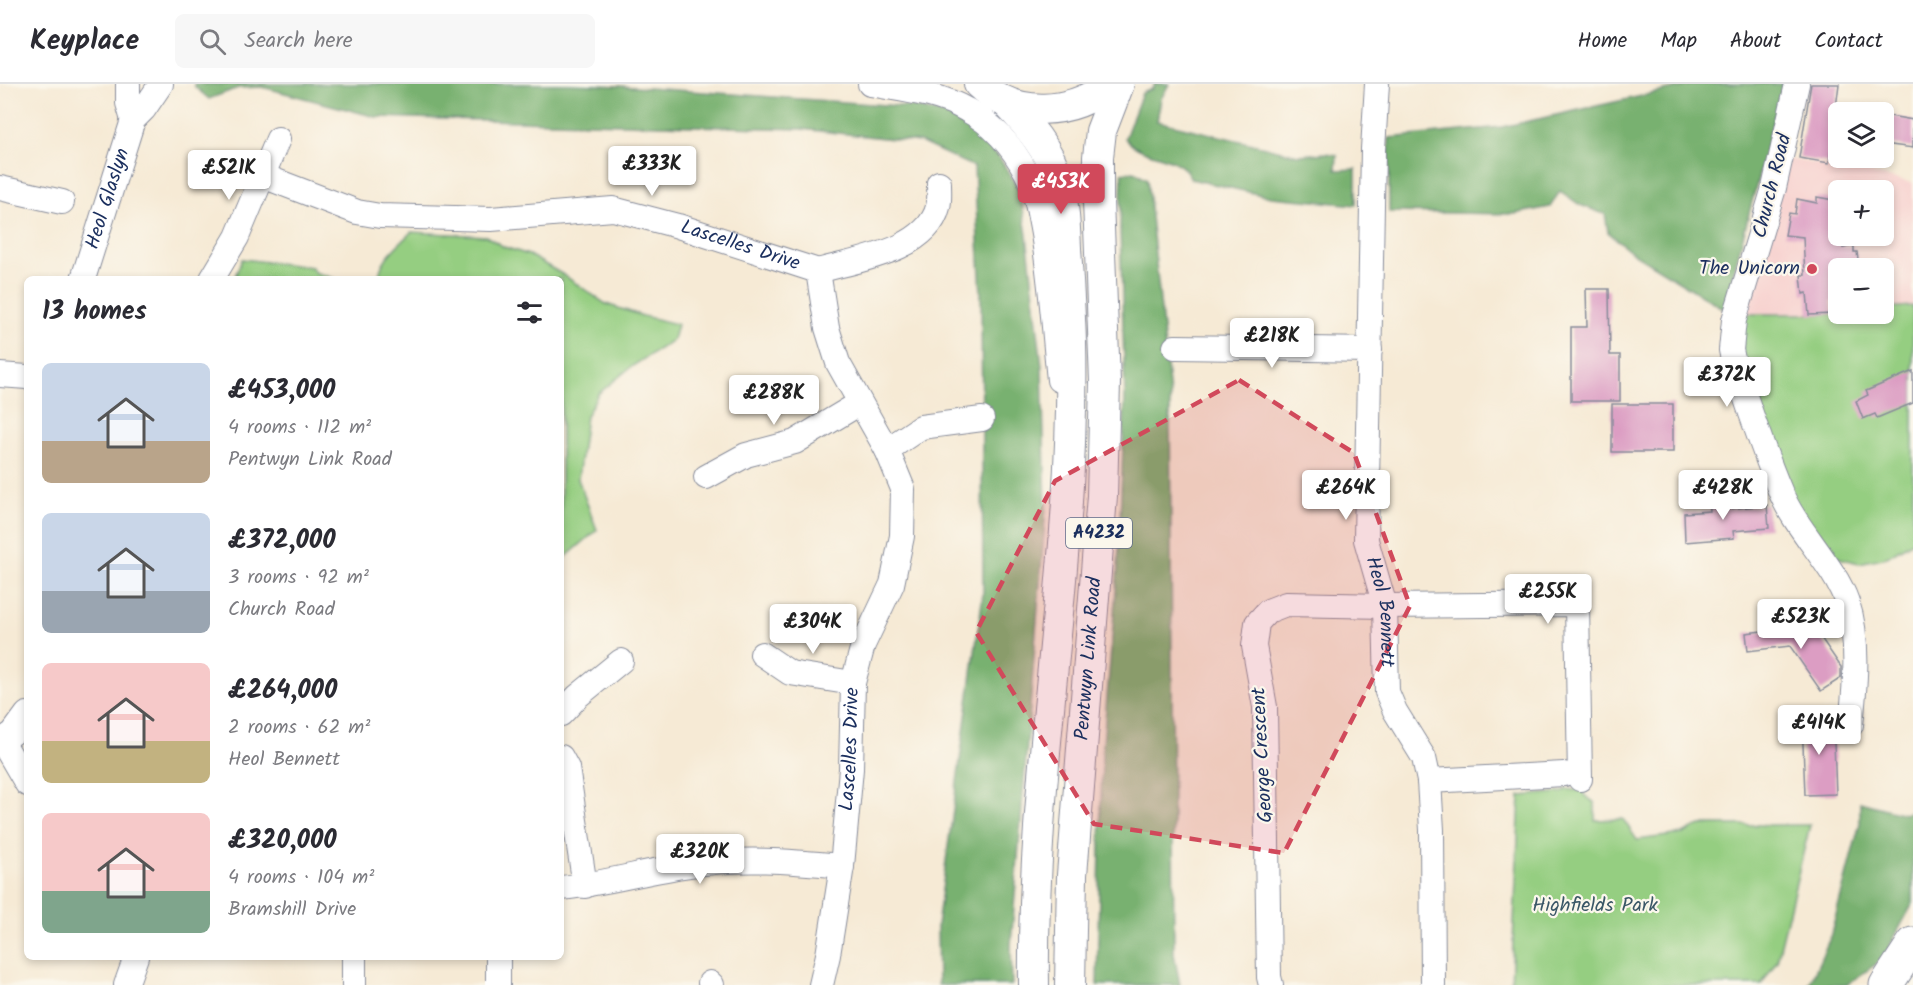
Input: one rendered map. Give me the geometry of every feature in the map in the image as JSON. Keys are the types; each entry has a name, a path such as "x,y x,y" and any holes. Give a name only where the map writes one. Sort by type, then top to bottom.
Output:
{"highway":[{"path":"1886,985 1913,944"},
{"path":"1909,985 1913,978"}],"main road":[{"name":"Pentwyn Link Road","path":"986,90 1025,108 1045,109 1064,107 1083,101 1110,84"},
{"name":"Pentwyn Link Road","path":"1070,985 1072,875 1102,496 1105,382 1098,157 1101,131 1119,84"},
{"name":"Pentwyn Link Road","path":"986,90 1026,123 1045,150 1058,180 1070,301 1072,405 1069,477 1040,829 1034,985"}],"street":[{"name":"Heol Glaslyn","path":"128,84 128,103 133,120"},
{"name":"Heol Glaslyn","path":"84,276 133,120 144,110 161,84"},
{"path":"870,84 937,97 968,110 994,130 1016,155 1027,173 1037,204 1047,258 1069,477"},
{"name":"Heol Bennett","path":"1377,84 1373,149 1366,540 1385,606 1387,692 1395,711 1424,758 1429,781 1432,830 1433,985"},
{"name":"Church Road","path":"1797,84 1774,188 1734,320 1731,350 1781,494 1847,601 1854,637 1851,725"},
{"path":"214,276 237,237 278,139"},
{"name":"Lascelles Drive","path":"262,176 346,209 380,216 491,219 613,209 678,226 818,271 827,328 838,363 887,450 903,489 902,536 892,584 862,645 853,684 851,769 842,866 828,955 820,985"},
{"path":"818,271 898,248 918,236 932,221 938,206 939,183"},
{"path":"0,188 62,202"},
{"path":"1175,347 1370,350"},
{"path":"0,375 24,378"},
{"path":"706,477 746,455 795,442 860,403"},
{"path":"887,450 921,427 982,420"},
{"name":"George Crescent","path":"1271,985 1269,977 1265,707 1254,646 1257,623 1268,610 1286,604 1385,606 1577,604 1572,777 1429,781"},
{"path":"762,654 790,673 853,684"},
{"path":"564,711 578,696 621,661"},
{"path":"24,718 13,733 1,742 24,779"},
{"path":"564,762 567,768 585,886"},
{"path":"564,888 585,886 690,865 760,859 842,866"},
{"path":"126,985 135,960"},
{"path":"354,960 354,985"},
{"path":"498,960 498,985"}],"highlighted area":[{"path":"1239,380 1354,453 1410,606 1284,853 1094,824 976,632 1055,481"}],"shaded area":[{"path":"1787,159 1828,165 1828,168 1857,170 1913,183 1913,306 1894,307 1894,258 1828,258 1828,314 1745,314"}],"green space":[{"path":"194,84 568,84 914,107 947,115 972,132 1000,159 1020,190 1027,235 1042,367 1046,507 1011,945 1012,985 938,985 937,926 983,594 981,294 974,167 920,142 801,129 376,117 262,87 238,88 209,99"},
{"path":"1155,84 1169,84 1161,99 1157,121 1298,155 1327,153 1337,155 1336,170 1356,169 1356,205 1271,197 1191,179 1186,170 1178,164 1132,145 1125,138 1142,93 1152,89"},
{"path":"1696,84 1783,84 1724,309 1633,253 1608,232 1605,214 1580,205 1560,191 1550,207 1514,214 1389,212 1389,138 1502,127"},
{"path":"1134,171 1147,179 1170,394 1174,954 1180,985 1097,985 1102,756 1118,566 1125,397 1120,228 1122,173"},
{"path":"411,232 486,236 504,247 529,255 565,276 606,304 677,324 673,340 631,367 598,394 586,416 578,479 597,530 564,558 564,276 379,276 382,265"},
{"path":"242,259 312,267 314,272 327,276 235,276"},
{"path":"1913,306 1913,541 1887,557 1859,563 1839,558 1820,547 1790,495 1741,360 1744,314 1828,314 1828,324 1894,324 1894,307"},
{"name":"Highfields Park","path":"1566,789 1583,791 1584,795 1595,803 1595,820 1623,819 1637,840 1683,834 1700,825 1810,825 1777,961 1761,985 1511,985 1520,796 1564,792"},
{"path":"1860,802 1904,814 1913,810 1913,903 1882,960 1846,985 1809,985 1830,938 1860,823"}],"building":[{"path":"1811,84 1839,84 1837,102 1828,102 1828,163 1799,158"},
{"path":"1894,117 1913,120 1913,148 1894,145"},
{"path":"1817,197 1828,199 1828,246 1843,246 1843,248 1854,246 1858,258 1828,258 1828,314 1809,315 1807,293 1803,294 1801,275 1805,275 1803,237 1785,235 1789,213 1795,214 1797,199 1817,203"},
{"path":"1586,289 1609,289 1610,355 1620,355 1620,401 1571,401 1571,327 1587,327"},
{"path":"1913,371 1913,403 1877,418 1875,414 1863,419 1856,401 1868,395 1866,391"},
{"path":"1612,404 1673,404 1673,452 1612,452"},
{"path":"1727,499 1728,509 1767,505 1769,528 1733,531 1734,538 1685,542 1684,513 1710,511 1709,500"},
{"path":"1806,616 1841,667 1841,678 1821,691 1790,646 1748,651 1746,633 1788,628"},
{"path":"1833,717 1836,794 1805,795 1802,719"}],"place":[{"name":"The Unicorn","path":"1812,269"}]}
